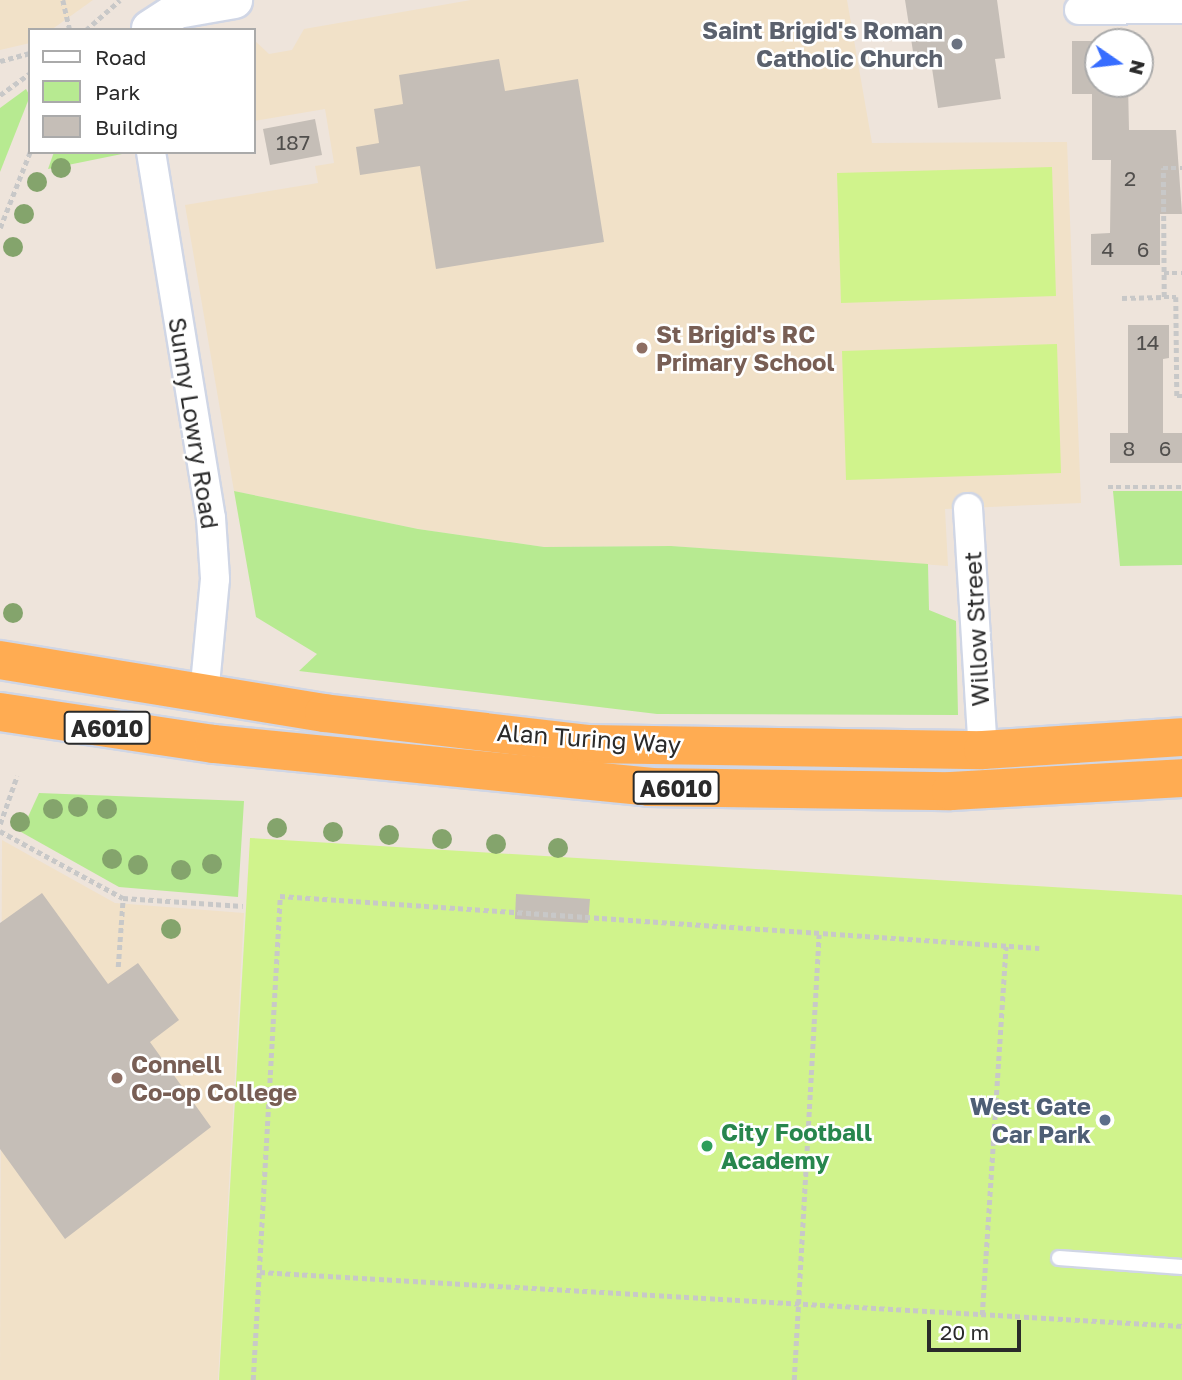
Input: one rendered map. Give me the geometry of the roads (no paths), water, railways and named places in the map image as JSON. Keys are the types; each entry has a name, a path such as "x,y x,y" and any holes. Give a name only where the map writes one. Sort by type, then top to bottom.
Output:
{"highway":[{"name":"Alan Turing Way","path":"0,660 204,695 589,744 983,750 1182,737"},
{"name":"Alan Turing Way","path":"0,712 224,745 649,787 951,791 1182,778"}],"street":[{"path":"149,28 170,13 200,3 234,0"},
{"path":"1079,10 1182,9"},
{"name":"Sunny Lowry Road","path":"151,154 211,518 215,579 204,695"},
{"name":"Willow Street","path":"968,508 983,750"}],"lane":[{"path":"1059,1258 1182,1267"}],"place":[{"name":"Saint Brigid's Roman Catholic Church","path":"957,44"},
{"name":"St Brigid's RC Primary School","path":"642,348"},
{"name":"Connell Co-op College","path":"117,1078"},
{"name":"West Gate Car Park","path":"1105,1120"},
{"name":"City Football Academy","path":"707,1146"}]}
